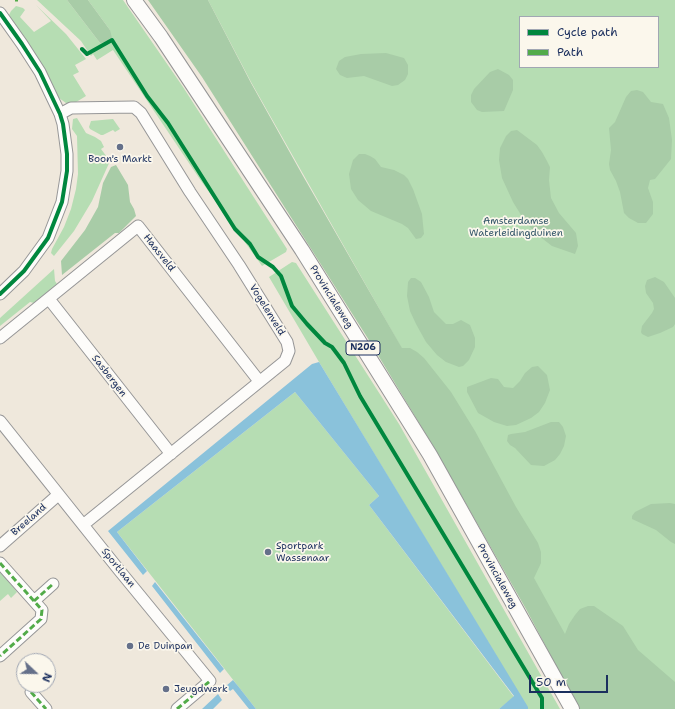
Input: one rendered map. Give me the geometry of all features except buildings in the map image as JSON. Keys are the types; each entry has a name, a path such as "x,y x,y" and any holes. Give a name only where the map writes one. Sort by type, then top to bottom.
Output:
{"main road":[{"name":"Provincialeweg","path":"134,0 162,38 302,250 430,455 572,709"}],"street":[{"path":"0,13 40,72 60,114 63,124 67,154 67,171 62,202 48,238 36,257 0,294"},
{"name":"Vogelenveld","path":"60,114 71,108 134,106 141,113 287,342 289,351 285,361 83,525"},
{"name":"Haasveld","path":"0,338 138,226 259,381"},
{"name":"Sasbergen","path":"49,299 171,454"},
{"name":"Sportlaan","path":"0,421 58,495 210,681 177,709"},
{"name":"Breeland","path":"0,546 58,495"},
{"path":"0,563 42,610 41,620 0,656"},
{"path":"34,601 53,584"},
{"path":"32,693 46,709"}],"green space":[{"path":"37,0 67,0 100,43 110,30 88,0 123,0 183,87 287,249 286,252 262,266 199,178 113,50 97,60 93,54 91,56 81,41"},
{"path":"67,0 88,0 110,30 112,38 106,42 100,43"},
{"path":"148,0 208,0 251,83 402,348 410,348 424,358 451,392 475,431 516,507 538,543 541,552 541,563 534,578 565,634 569,624 580,609 588,606 594,606 623,626 638,650 675,682 675,709 579,709 526,609 433,446 367,337 202,77"},
{"name":"Amsterdamse Waterleidingduinen","path":"208,0 675,0 675,709 599,709 397,340 251,82"},
{"path":"36,5 66,34 86,59 75,65 79,72 73,75 86,96 73,104 66,103 59,98 49,78 9,15 16,6 23,8 25,10 20,17 34,32 51,21"},
{"path":"386,53 404,58 408,65 408,74 405,80 398,85 392,86 364,76 347,78 340,75 336,69 339,61 345,57 361,54"},
{"path":"498,69 509,75 513,80 513,90 504,111 482,112 477,110 471,102 471,95 474,89 490,72"},
{"path":"637,90 643,92 651,102 663,104 669,118 672,140 671,159 655,179 650,180 648,188 653,202 653,214 646,223 638,223 624,213 620,192 610,170 609,164 611,150 609,128 615,122 626,97 631,91"},
{"path":"77,118 86,133 101,141 104,147 101,149 110,161 92,201 74,231 54,256 51,253 52,249 64,227 71,209 76,189 78,174 77,136 72,129 73,119"},
{"path":"113,119 120,129 115,132 113,130 101,135 89,127 91,121"},
{"path":"517,130 537,145 550,167 549,180 551,198 559,213 576,233 578,246 575,254 552,246 539,236 526,223 513,202 502,178 499,160 500,148 506,136 511,131"},
{"path":"359,154 370,156 375,159 381,167 394,170 404,175 408,179 422,214 424,234 421,238 416,239 408,228 371,211 358,200 351,189 349,174 353,160"},
{"path":"116,165 128,185 130,202 136,216 119,233 115,233 62,275 61,261 85,230 98,207 103,183 111,167"},
{"path":"292,262 296,263 399,424 560,709 528,709 319,362 269,277"},
{"path":"54,269 55,281 57,284 34,303 30,302 0,326 0,318"},
{"path":"655,277 664,282 675,298 675,324 673,327 648,337 642,334 642,326 654,309 653,303 646,293 645,286 647,280"},
{"path":"411,278 415,278 421,282 429,297 434,312 446,324 453,324 461,320 470,325 475,338 475,347 469,360 463,366 459,367 446,362 437,355 426,342 410,311 407,296 408,282"},
{"path":"538,366 547,375 550,390 545,403 539,412 531,418 516,425 507,426 494,422 478,413 467,392 467,387 491,378 498,379 504,387 513,388 525,373 532,367"},
{"name":"Sportpark Wassenaar","path":"295,392 379,496 369,505 514,697 499,709 256,709 117,532"},
{"path":"551,422 559,422 563,427 566,436 564,446 560,454 555,460 544,466 531,465 507,441 508,435 525,432"},
{"path":"651,504 675,504 675,544 656,530 632,519 635,512"},
{"path":"0,571 17,592 11,598 8,594 0,601"}],"water":[{"path":"319,362 528,709 499,709 514,696 369,505 379,496 295,392 117,532 147,571 143,575 108,531 312,364"},
{"path":"155,582 224,669 220,673 152,586"},
{"path":"233,680 256,709 249,709 233,689 230,691 226,686"},
{"path":"218,694 222,700 213,709 202,709"}],"marked path":[{"path":"0,563 42,610 41,619 0,656"},
{"path":"34,601 53,584"},
{"path":"177,709 210,681"},
{"path":"32,693 46,709"}],"cycle path":[{"path":"0,13 40,72 60,114 63,124 67,154 67,171 62,202 48,238 24,271 0,294"},
{"path":"82,49 87,54 112,40 147,96 168,123 235,229 250,244 258,257 273,267 281,276 292,306 325,343 332,347 344,363 360,396 542,698 542,709"}],"place":[{"name":"Boon's Markt","path":"120,147"},
{"name":"Sportpark Wassenaar","path":"268,552"},
{"name":"De Duinpan","path":"130,646"},
{"name":"Jeugdwerk","path":"166,689"}]}
